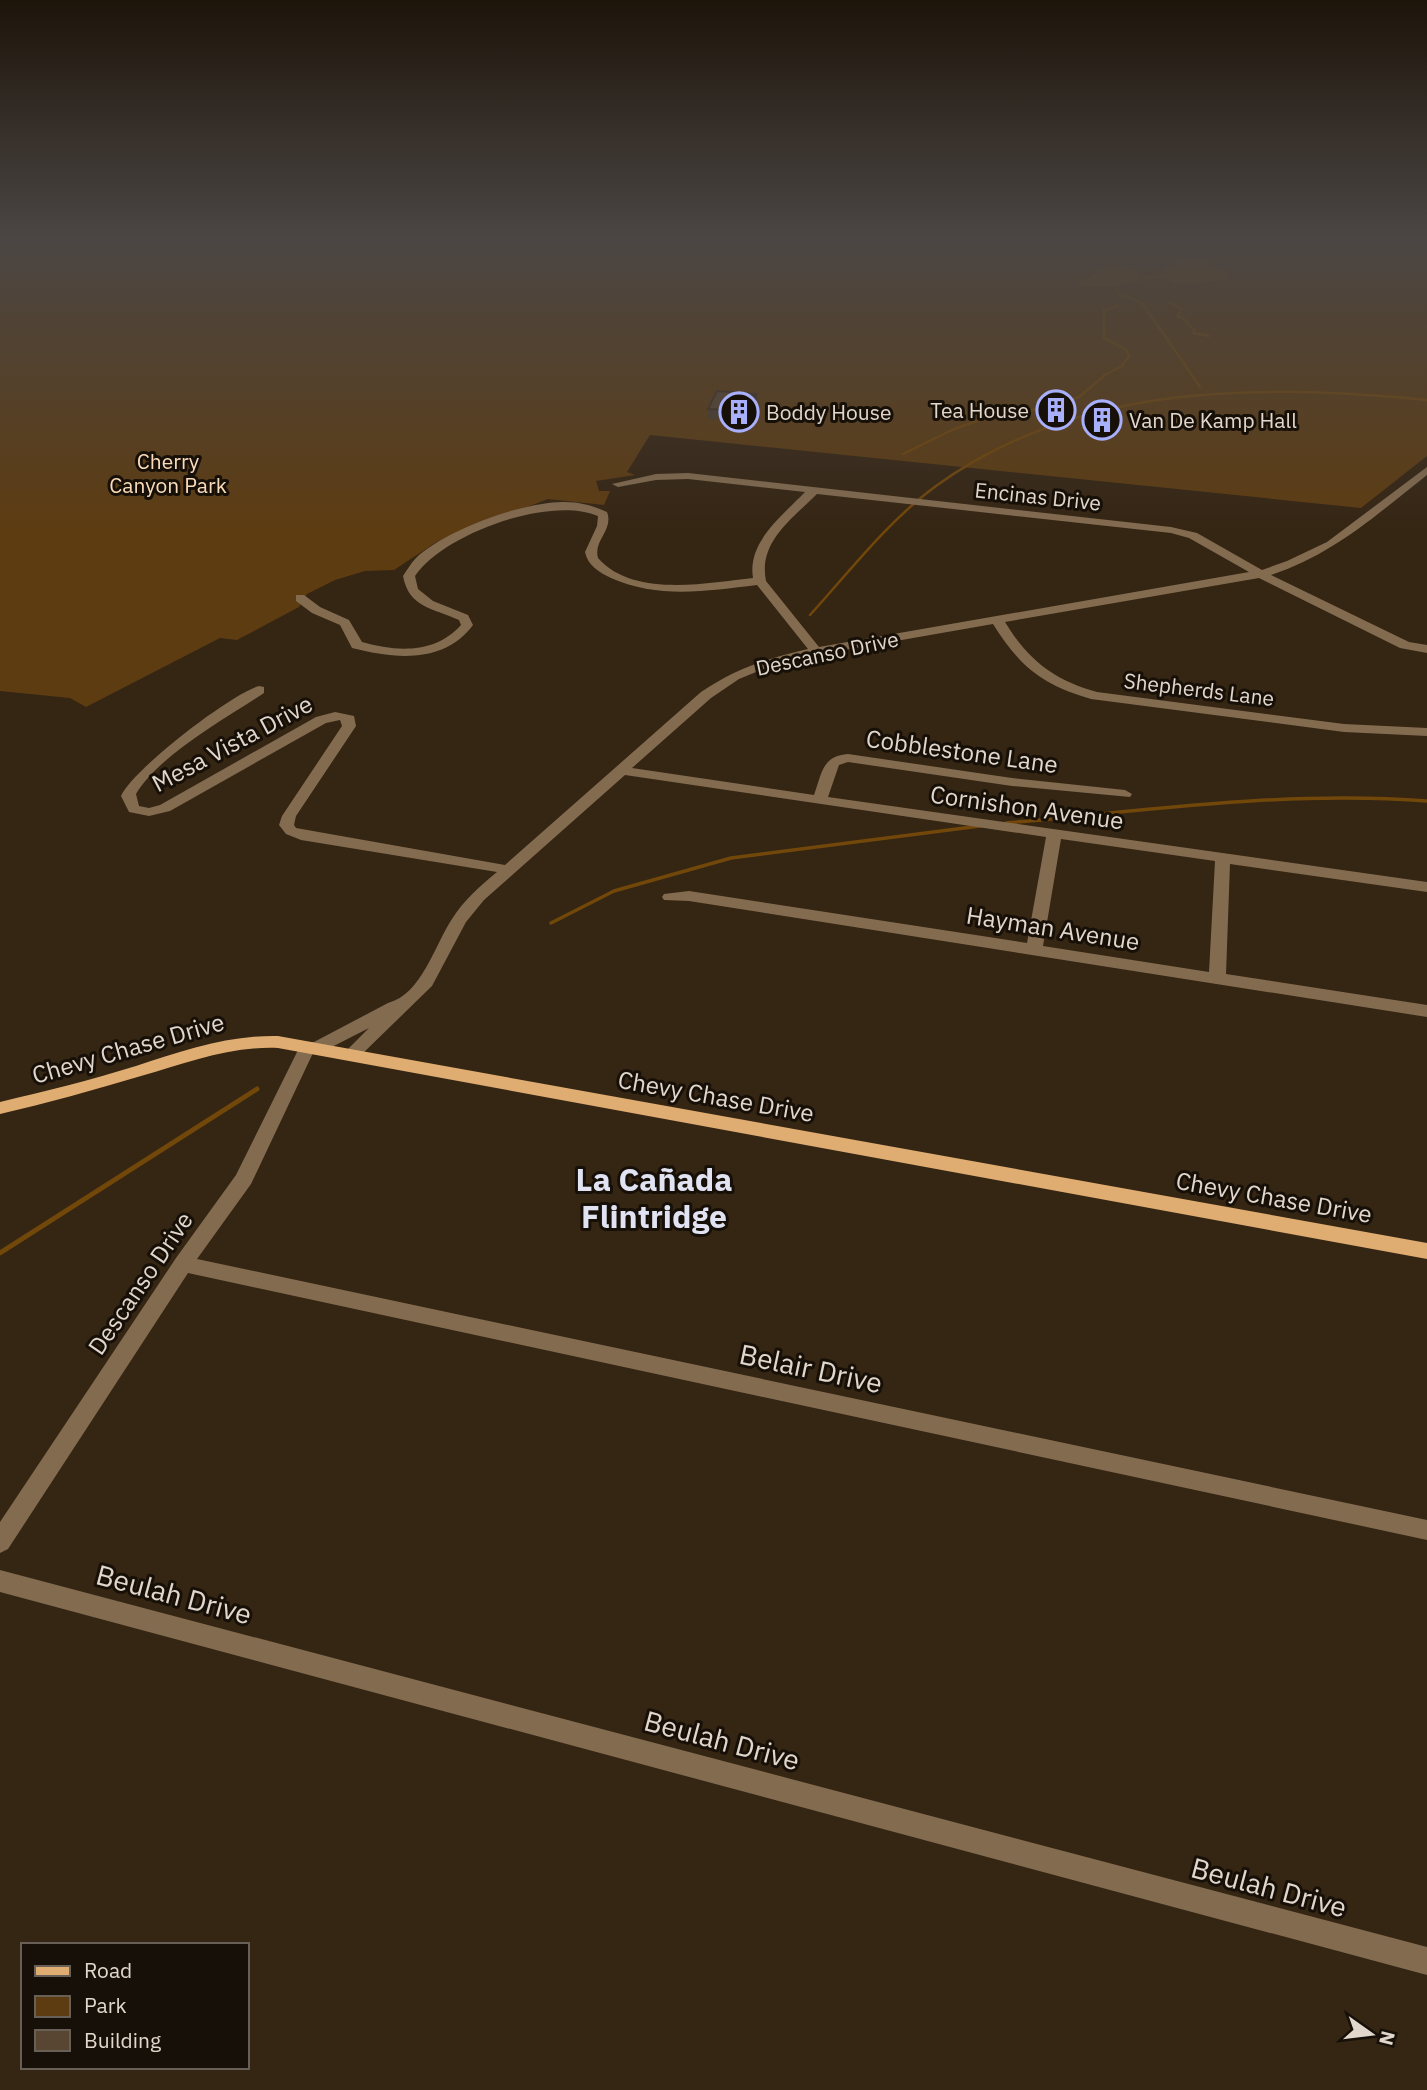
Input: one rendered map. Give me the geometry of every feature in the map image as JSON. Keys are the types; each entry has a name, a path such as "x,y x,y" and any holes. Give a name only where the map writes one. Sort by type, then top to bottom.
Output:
{"main road":[{"name":"Chevy Chase Drive","path":"0,1108 142,1070 215,1045 253,1041 352,1054 1427,1251"}],"street":[{"name":"Descanso Drive","path":"352,1054 426,982 469,907 621,769 706,695 734,676 763,664 817,651 1261,574 1291,564 1331,544 1427,470"},
{"name":"Encinas Drive","path":"618,484 656,477 688,476 1171,530 1193,535 1261,574 1405,645 1427,649"},
{"path":"815,489 760,554 757,566 760,580 817,651"},
{"path":"300,598 316,610 345,623 357,645 395,653 433,649 461,634 467,625 464,618 421,599 412,591 407,581 409,571 417,561 450,541 482,527 531,510 565,505 580,506 603,514 604,528 591,547 590,554 594,562 625,581 649,588 671,589 760,580"},
{"name":"Shepherds Lane","path":"997,620 1019,655 1033,670 1042,677 1072,690 1096,696 1335,727 1383,732 1427,732"},
{"name":"Mesa Vista Drive","path":"259,690 171,751 145,774 129,793 129,802 134,809 149,811 165,808 321,720 331,715 341,715 349,719 349,726 289,816 286,825 291,831 311,837 491,864 508,871"},
{"name":"Cobblestone Lane","path":"819,800 833,763 838,759 848,758 1012,782 1125,794"},
{"name":"Cornishon Avenue","path":"621,769 638,774 1427,887"},
{"path":"1034,949 1054,833"},
{"path":"1217,979 1223,859"},
{"name":"Hayman Avenue","path":"670,897 689,897 1427,1011"},
{"path":"312,1047 401,1004"},
{"name":"Descanso Drive","path":"0,1542 183,1264 244,1179 312,1047"},
{"name":"Belair Drive","path":"183,1264 1427,1530"},
{"name":"Beulah Drive","path":"0,1581 1427,1961"}],"green space":[{"name":"Cherry Canyon Park","path":"0,334 1427,334 1427,456 1361,508 650,435 627,472 635,475 596,481 599,491 610,491 604,505 548,499 438,541 394,570 365,571 335,580 307,594 299,607 237,640 220,638 86,707 70,698 0,691"}],"building":[{"path":"717,391 757,394 736,402 732,410 708,409"}],"waterway":[{"path":"903,454 954,429 991,416 1046,408 1079,397 1105,375 1122,366 1129,356 1127,350 1104,338 1104,334"},
{"path":"1163,334 1200,387"},
{"path":"1196,334 1209,336"},
{"path":"810,615 870,547 918,500 992,452 1050,426 1110,409 1172,398 1235,393 1299,392 1427,400"},
{"path":"1006,823 1269,800 1374,798 1427,801"},
{"path":"551,923 614,891 731,858 980,826"},
{"path":"0,1253 257,1089"}],"place":[{"name":"Tea House","path":"1056,410"},
{"name":"Boddy House","path":"739,412"},
{"name":"Van De Kamp Hall","path":"1102,420"}],"district":[{"name":"La Cañada Flintridge","path":"654,1198"}]}
